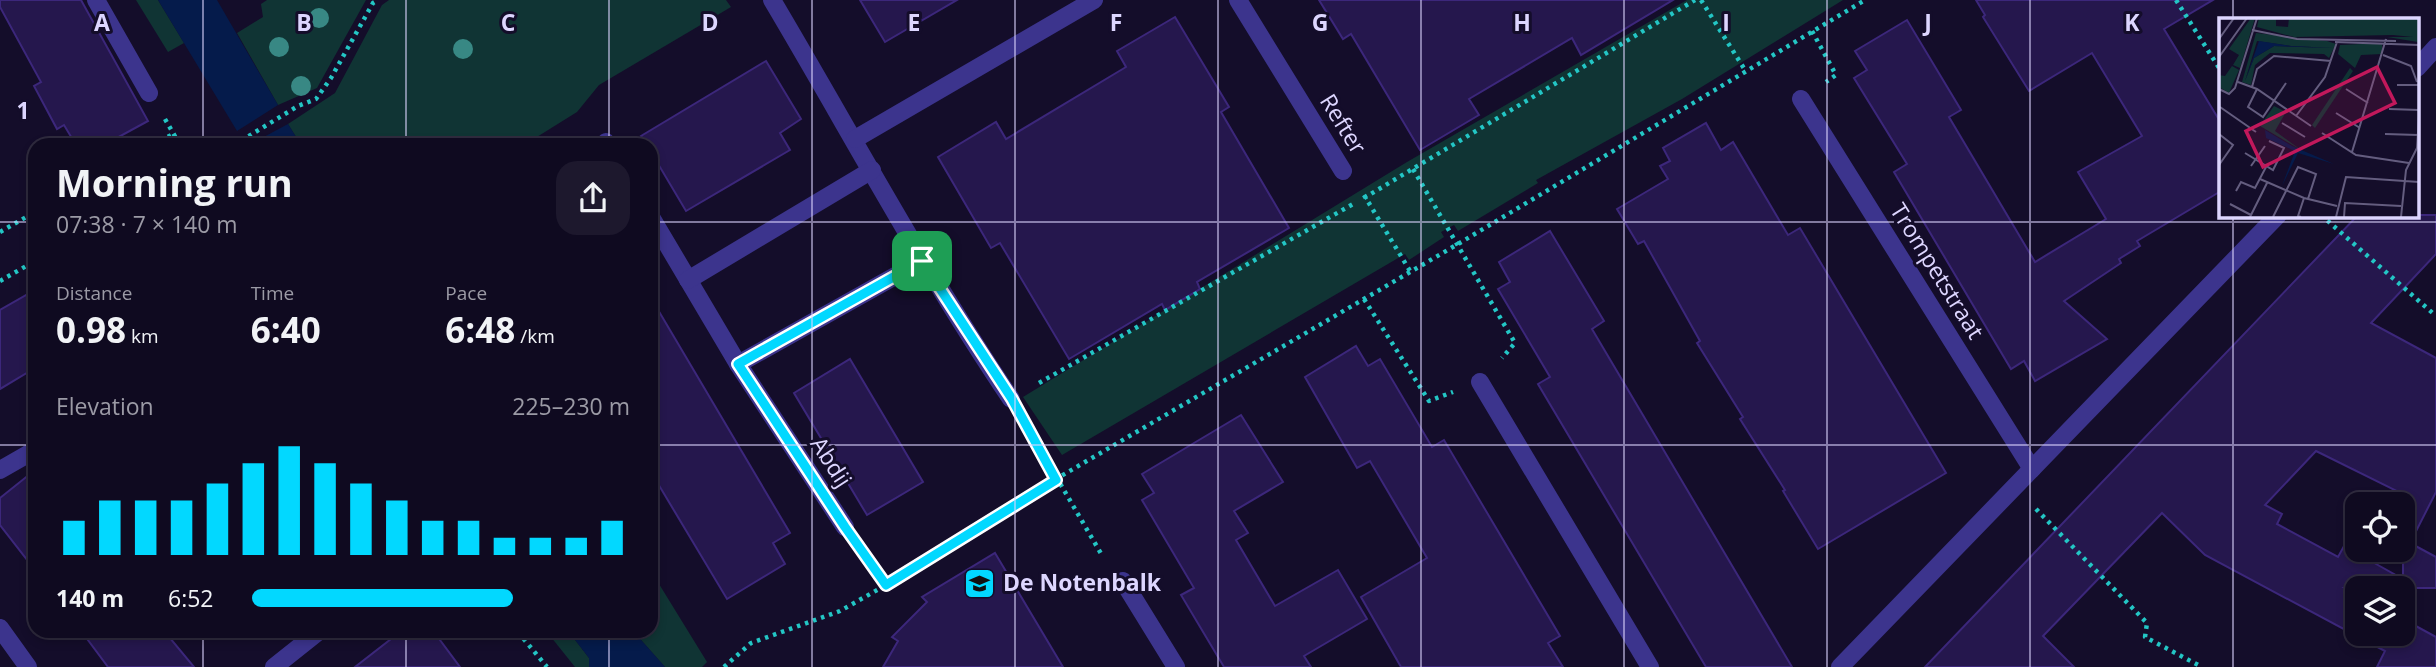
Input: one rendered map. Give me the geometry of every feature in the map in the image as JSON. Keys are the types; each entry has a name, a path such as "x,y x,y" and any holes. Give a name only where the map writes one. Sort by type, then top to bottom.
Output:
{"street":[{"path":"96,0 149,93"},
{"path":"772,0 855,139 922,261 1012,399"},
{"path":"855,139 1094,0"},
{"name":"Refter","path":"1238,0 1343,171"},
{"path":"2418,67 2436,47"},
{"name":"Trompetstraat","path":"1801,99 2032,469"},
{"path":"688,279 872,170"},
{"path":"1840,667 2276,217"},
{"name":"Abdij","path":"658,229 738,364 845,527"},
{"path":"738,364 922,261"},
{"path":"1480,382 1650,667"},
{"path":"0,470 28,454"},
{"path":"1123,581 1175,667"},
{"path":"0,628 28,667"},
{"path":"274,667 310,638"}],"path":[{"path":"245,138 298,106 316,99 331,78 366,14 378,0"},
{"path":"1701,0 1745,70"},
{"path":"724,667 751,643 840,611 886,585 1056,480 1458,244 1865,0"},
{"path":"2176,0 2219,68"},
{"path":"1801,99 1836,75 1812,31"},
{"path":"166,138 173,134"},
{"path":"1364,299 1429,401 1480,382 1515,343 1413,169"},
{"name":"Refter","path":"1343,171 1366,197 1410,271"},
{"path":"0,232 28,216"},
{"path":"2323,217 2436,316"},
{"path":"0,281 28,265"},
{"path":"1012,399 1056,480 1110,569 1123,581"},
{"path":"2015,488 2147,623 2145,637 2202,667"},
{"path":"845,527 886,585"},
{"path":"523,638 547,667"}],"green space":[{"path":"136,0 158,0 184,43 168,52"},
{"path":"267,0 366,0 317,88 278,105 237,33 263,17 261,4"},
{"path":"389,0 726,0 731,7 599,85 577,112 535,138 297,138 288,124 335,93 382,5"},
{"path":"1687,0 1843,0 1682,99 1536,180 1538,183 1458,231 1454,225 1441,232 1444,237 1409,260 1405,254 1062,455 1023,397 1407,162"},
{"path":"658,582 707,662 702,667 665,667 639,638 658,638"},
{"path":"552,638 574,638 589,658 589,667 575,667"}],"water":[{"path":"158,0 217,0 278,105 237,131"},
{"path":"288,124 297,138 262,138"},
{"path":"574,638 639,638 665,667 589,667 589,658"}],"building":[{"path":"0,0 81,0 148,121 117,138 72,138 64,125 57,129 34,86 41,82 0,7"},
{"path":"860,0 957,0 885,42"},
{"path":"1319,0 1673,0 1581,55 1572,38 1469,99 1479,115 1420,150 1351,34 1343,39"},
{"path":"1976,0 2213,0 2164,29 2219,120 2219,192 2137,241 2140,246 2119,259 2121,263 2064,301 2107,339 2035,381 2024,361 2011,369 1894,172 1907,164 1854,78 1867,70 1855,51 1907,20 1961,110 1949,117 2035,262 2106,219 2078,172 2142,136 2092,53 2029,91 1983,17 1985,15"},
{"path":"1175,17 1229,107 1221,112 1289,228 1197,282 1200,289 1165,310 1162,304 1069,359 1000,243 991,248 938,157 996,122 1006,139 1126,67 1117,51"},
{"path":"766,61 801,119 780,133 790,150 686,211 658,164 658,138 641,136"},
{"path":"1706,123 1721,150 1733,142 1788,235 1800,228 1946,473 1818,549 1740,419 1743,417 1697,343 1700,341 1644,241 1638,244 1617,209 1668,179 1660,166 1670,161 1663,148"},
{"path":"2436,215 2436,254 2371,323 2436,358 2436,492 2415,533 2415,492 2399,492 2316,451 2265,505 2282,514 2277,524 2338,557 2345,547 2345,562 2373,562 2398,576 2345,576 2345,630 2205,555 2162,513 2043,636 2074,667 1925,667 2356,217"},
{"path":"1550,231 1604,321 1592,329 1792,667 1706,667 1538,384 1550,377 1498,289 1510,282 1499,262"},
{"path":"28,294 28,372 0,389 0,310"},
{"path":"658,310 790,533 773,543 785,564 727,599 658,484"},
{"path":"1356,346 1368,366 1380,359 1432,447 1444,440 1560,636 1548,643 1563,667 1401,667 1361,597 1427,558 1370,461 1357,468 1305,377"},
{"path":"850,359 923,482 867,515 794,393"},
{"path":"1241,415 1283,482 1234,511 1248,533 1236,540 1275,606 1338,570 1367,619 1304,656 1311,667 1224,667 1181,595 1194,588 1142,500 1154,493 1142,474"},
{"path":"28,476 28,561 0,525 0,498"},
{"path":"2415,546 2436,557 2436,588 2415,588 2415,576 2403,576 2403,562 2415,562"},
{"name":"De Notenbalk","path":"995,553 1063,667 883,667 898,641 892,637 927,602 922,597"},
{"path":"2415,626 2436,637 2436,667 2377,667 2385,651 2376,646 2415,646"},
{"path":"86,638 170,638 194,667 108,667"},
{"path":"392,638 438,638 460,667 355,667"}],"place":[{"name":"De Notenbalk","path":"980,583"}],"route":[{"path":"922,261 1012,399 1056,480 886,585 738,364 922,261"}]}
